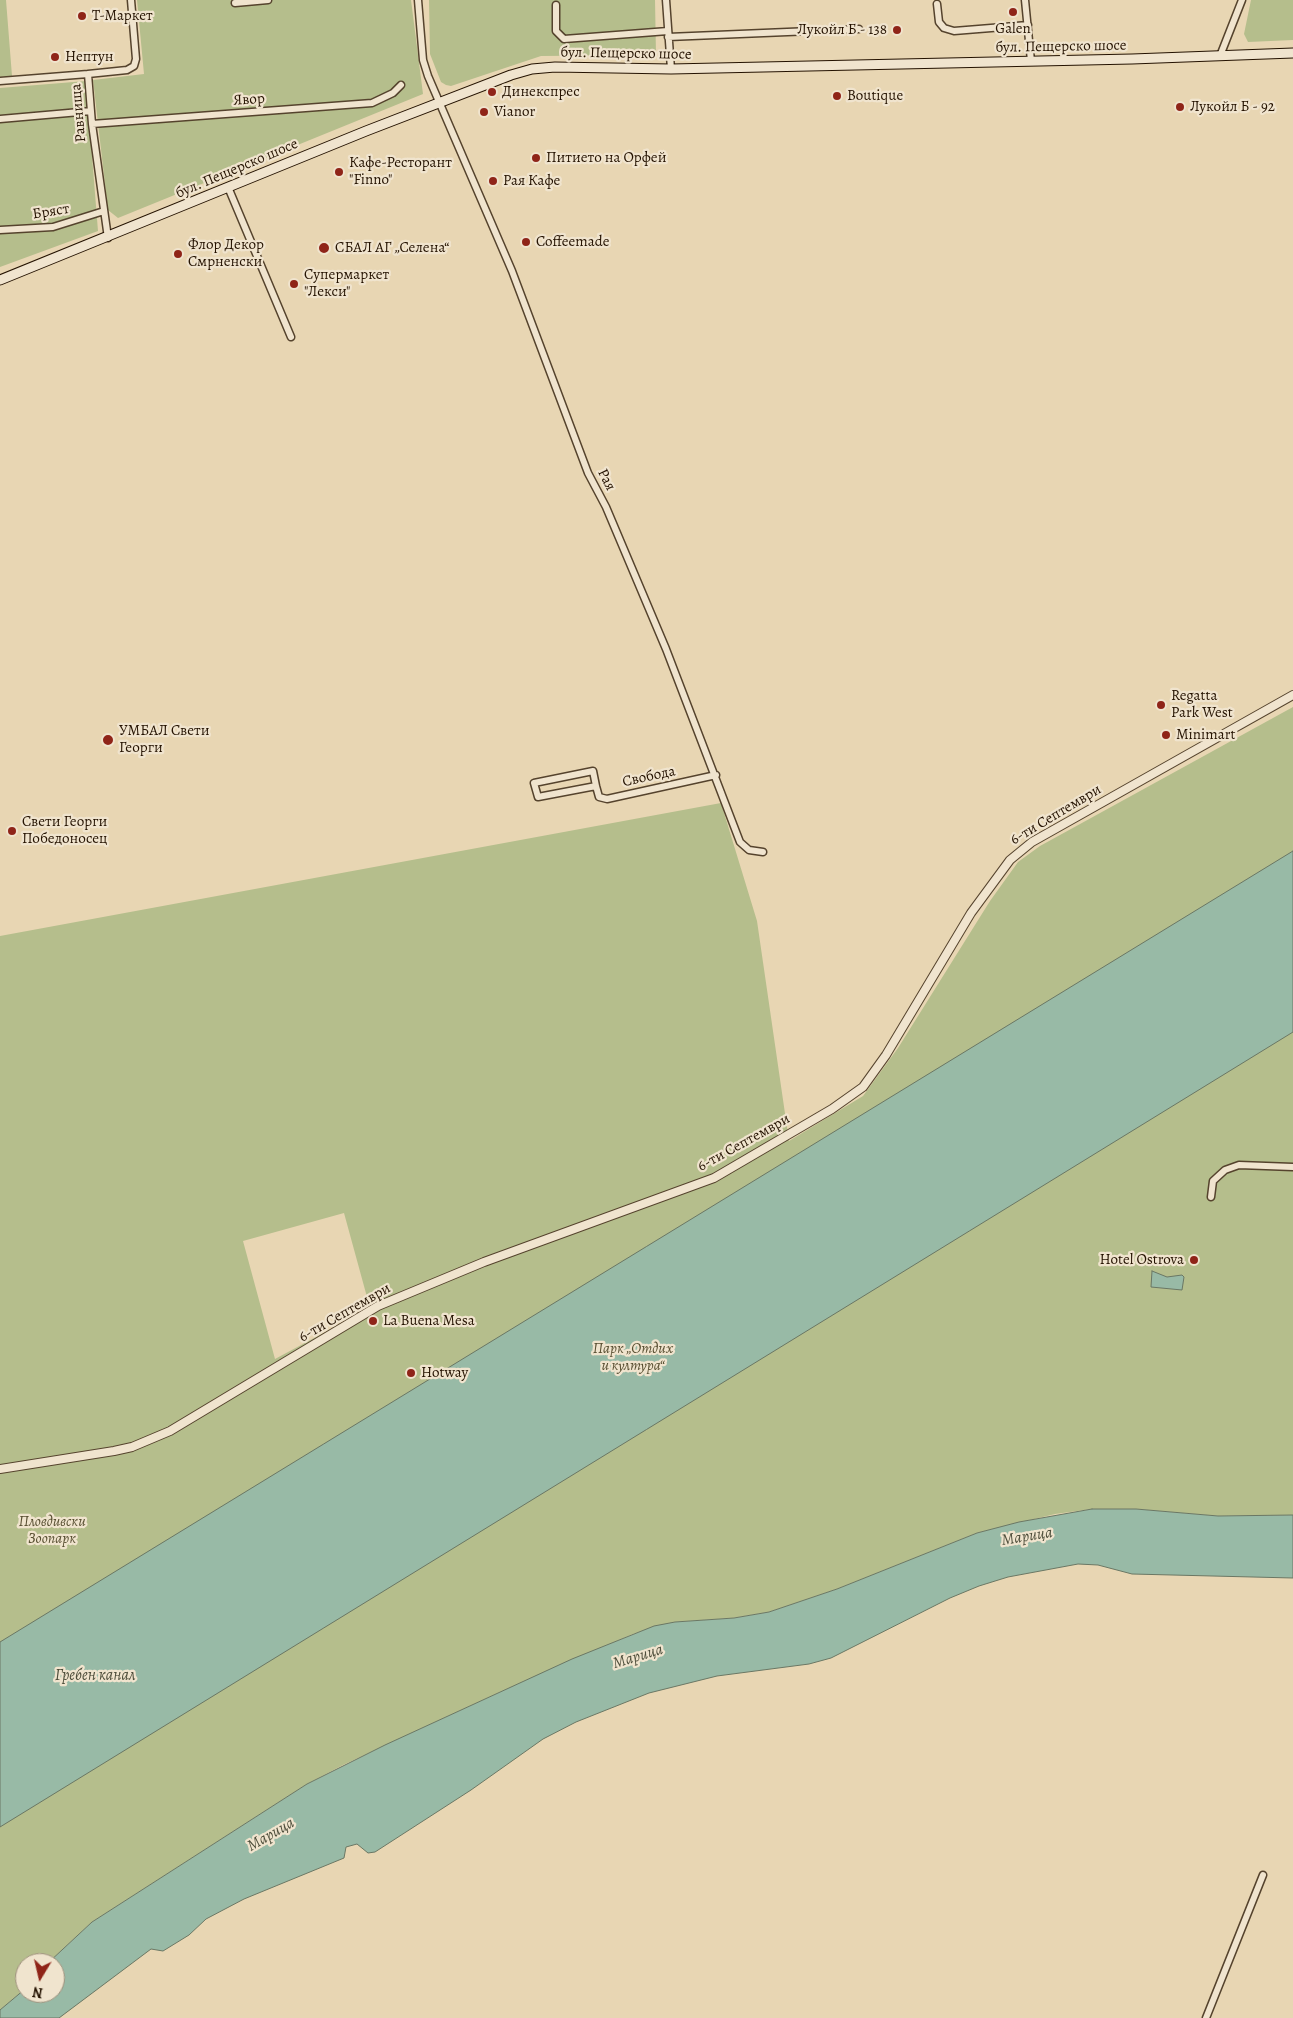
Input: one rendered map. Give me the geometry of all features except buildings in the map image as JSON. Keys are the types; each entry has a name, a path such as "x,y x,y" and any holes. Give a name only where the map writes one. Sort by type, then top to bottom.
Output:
{"main road":[{"name":"бул. Пещерско шосе","path":"0,280 108,238 228,187 511,75 532,69 555,67 670,69 1293,53"}],"street":[{"path":"88,74 127,70 134,66 136,59 131,0"},
{"path":"235,2 268,0"},
{"path":"418,0 423,60 441,103"},
{"path":"666,0 670,69"},
{"path":"1025,0 1031,61"},
{"path":"1220,56 1242,0"},
{"path":"937,4 939,22 944,28 954,31 1028,25"},
{"path":"556,5 556,32 564,39 668,34 859,30"},
{"name":"Равнища","path":"0,81 88,74 92,124 108,238"},
{"name":"Явор","path":"92,124 372,103 393,93 401,84"},
{"name":"Рая","path":"441,103 512,271 588,472 606,507 663,640 740,842 749,850 763,852"},
{"path":"0,119 91,111"},
{"path":"228,187 291,337"},
{"name":"Бряст","path":"0,230 53,227 104,211"},
{"name":"6-ти Септември","path":"0,1469 132,1447 170,1431 251,1385 378,1306 484,1262 714,1178 832,1109 863,1087 886,1055 971,913 1010,860 1032,842 1293,695"},
{"name":"Свобода","path":"596,786 538,797 534,783 593,771 599,797 607,799 716,775"},
{"path":"1211,1197 1213,1181 1218,1175 1232,1167 1239,1165 1293,1166"},
{"path":"1206,2018 1262,1875"}],"green space":[{"path":"0,0 6,0 12,76 0,77"},
{"path":"137,0 411,0 423,94 118,218 108,210 93,80 144,74"},
{"path":"429,0 655,0 656,55 541,56 451,86 446,85 441,82 430,54"},
{"path":"1251,0 1293,0 1293,40 1248,42 1244,34"},
{"path":"86,81 98,231 0,267 0,88"},
{"name":"Парк „Отдих и култура“","path":"1293,707 1293,1515 1218,1516 1136,1509 1092,1509 1055,1514 977,1533 837,1589 769,1612 733,1618 675,1622 633,1634 496,1694 343,1765 307,1784 92,1922 59,1953 15,1953 15,1997 0,2010 0,936 721,803 757,921 789,1141 863,1096 898,1048 990,901 1018,862 1040,846","holes":["344,1213 370,1308 275,1359 243,1241"]}],"water":[{"name":"Гребен канал","path":"1293,851 1293,1032 0,1827 0,1642"},
{"path":"1152,1271 1167,1277 1182,1275 1184,1277 1182,1290 1151,1287"},
{"name":"Марица","path":"1092,1509 1136,1509 1218,1516 1293,1515 1293,1578 1132,1574 1098,1565 1078,1564 1008,1577 979,1586 950,1598 831,1658 809,1664 717,1676 649,1693 576,1722 543,1739 471,1790 375,1852 368,1853 357,1844 346,1847 344,1858 244,1899 206,1919 189,1935 163,1951 151,1949 59,2018 0,2018 0,2010 15,1997 15,2003 65,2003 65,1953 59,1953 92,1922 307,1784 385,1745 572,1659 654,1626 675,1622 734,1618 769,1612 837,1589 977,1533 1019,1522"}],"place":[{"name":"Galen","path":"1013,12"},
{"name":"Т-Маркет","path":"82,16"},
{"name":"Лукойл Б - 138","path":"897,30"},
{"name":"Нептун","path":"55,57"},
{"name":"Динекспрес","path":"492,92"},
{"name":"Boutique","path":"837,96"},
{"name":"Лукойл Б - 92","path":"1180,107"},
{"name":"Vianor","path":"484,112"},
{"name":"Питието на Орфей","path":"536,158"},
{"name":"Кафе-Ресторант \"Finno\"","path":"339,172"},
{"name":"Рая Кафе","path":"493,181"},
{"name":"Coffeemade","path":"526,242"},
{"name":"СБАЛ АГ „Селена“","path":"324,248"},
{"name":"Флор Декор Смрненски","path":"178,254"},
{"name":"Супермаркет \"Лекси\"","path":"294,284"},
{"name":"Regatta Park West","path":"1161,705"},
{"name":"Minimart","path":"1166,735"},
{"name":"УМБАЛ Свети Георги","path":"108,740"},
{"name":"Свети Георги Победоносец","path":"12,831"},
{"name":"Hotel Ostrova","path":"1194,1260"},
{"name":"La Buena Mesa","path":"373,1321"},
{"name":"Hotway","path":"411,1373"}],"park label":[{"name":"Пловдивски Зоопарк","path":"52,1530"}]}
